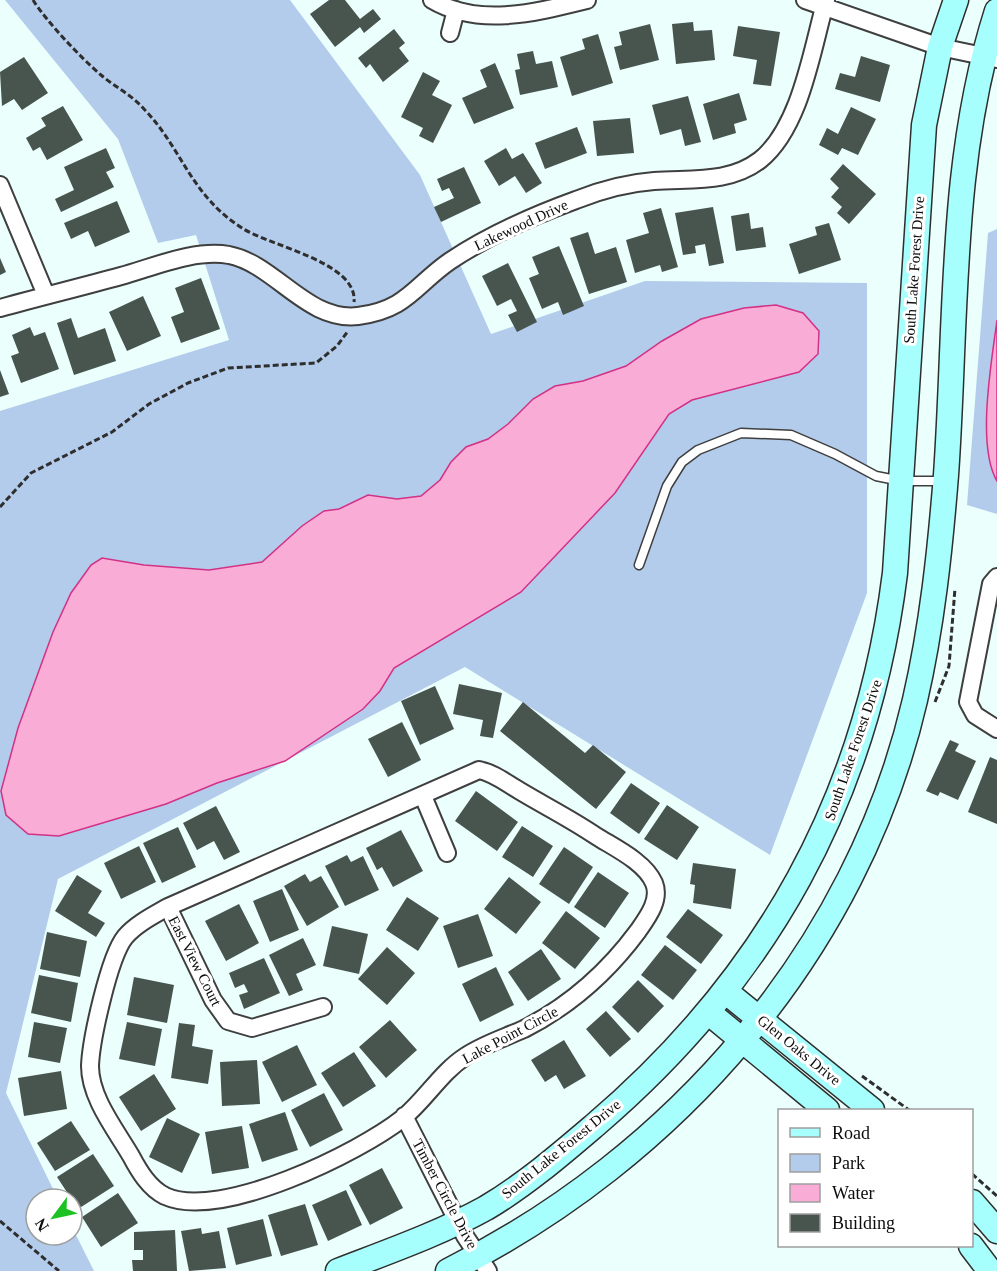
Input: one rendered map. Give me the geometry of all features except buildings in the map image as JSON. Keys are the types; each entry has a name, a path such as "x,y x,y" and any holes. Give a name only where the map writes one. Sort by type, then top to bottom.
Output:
{"main road":[{"name":"South Lake Forest Drive","path":"338,1271 458,1222 488,1207 561,1154 653,1073 708,1012 793,893 835,805 867,716 888,629 895,573 922,149 940,47 956,0"},
{"path":"448,1271 483,1264 595,1181 678,1110 742,1041 786,987 834,906 864,848 897,760 914,702 938,572 959,214 972,108 990,57 997,11"},
{"name":"Glen Oaks Drive","path":"725,991 871,1109"},
{"name":"Glen Oaks Drive","path":"708,1012 826,1109"},
{"path":"973,1203 997,1231"},
{"path":"972,1247 990,1271"}],"street":[{"path":"432,0 456,10 501,16 519,15 587,0"},
{"path":"805,0 825,2 940,47 990,57"},
{"name":"Lakewood Drive","path":"0,308 172,261 220,254 243,259 257,266 332,314 356,316 388,308 414,293 440,268 478,244 524,221 577,199 629,184 717,178 748,168 762,159 781,136 797,100 825,2"},
{"path":"450,33 456,10"},
{"path":"0,186 46,295"},
{"path":"997,576 991,584 968,702 975,715 997,729"},
{"name":"Lake Point Circle","path":"469,772 488,772 621,852 650,874 657,895 641,926 594,982 551,1015 463,1058 449,1069 404,1116 344,1156 308,1172 256,1189 197,1202 182,1201 156,1191 138,1168 103,1110 94,1088 90,1066 95,1030 119,948 128,934 168,907 423,796 469,772"},
{"path":"423,796 447,853"},
{"name":"East View Court","path":"168,907 213,1000 228,1021 252,1028 323,1007"},
{"name":"Timber Circle Drive","path":"404,1116 458,1222 483,1264"}],"lane":[{"path":"639,565 667,486 682,462 698,450 741,433 791,435 835,454 876,476 901,481 945,481"}],"path":[{"path":"33,0 101,75 132,97 157,123 177,157 207,199 225,216 262,240 332,267 348,282 355,297 354,307"},
{"path":"0,507 31,473 112,432 149,404 188,383 228,368 316,363 337,346 352,326"},
{"path":"973,1175 997,1196"},
{"path":"0,1221 59,1271"}],"green space":[{"path":"5,0 290,0 420,175 491,334 645,281 867,283 867,593 770,855 465,667 58,879 6,1093 52,1187 24,1187 24,1247 82,1247 94,1271 0,1271 0,411 229,340 196,235 158,243 118,139"},
{"path":"997,229 997,514 967,505 988,233"}],"water":[{"path":"776,305 803,313 819,331 818,354 799,372 692,400 669,414 615,493 521,592 394,668 380,691 363,709 285,761 217,783 166,804 59,836 28,834 6,815 1,791 18,728 53,632 71,593 91,565 102,558 144,565 209,570 262,562 302,526 324,511 339,509 368,495 397,499 421,496 440,480 451,462 466,447 488,439 508,424 533,399 555,386 583,381 626,366 662,341 701,319 744,308"},
{"path":"997,320 997,481 987,447 986,425 989,379"}]}
